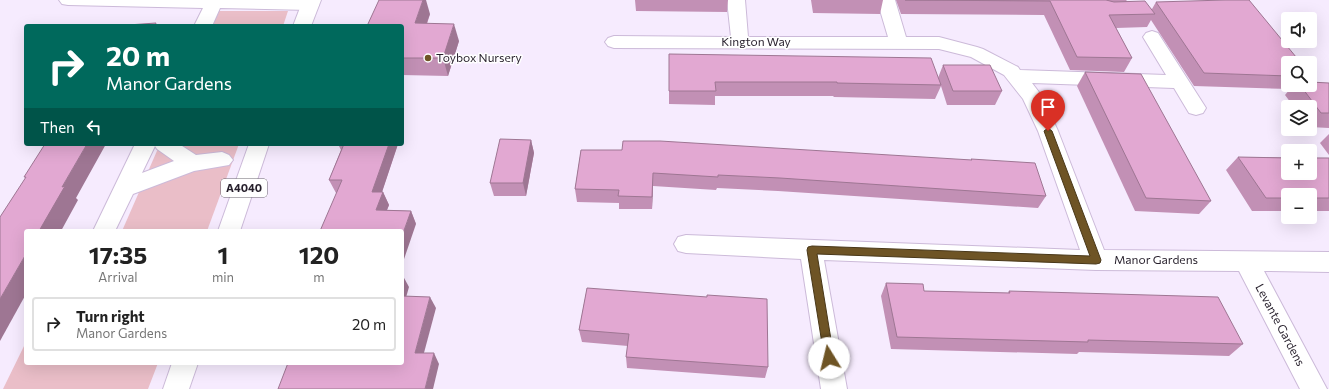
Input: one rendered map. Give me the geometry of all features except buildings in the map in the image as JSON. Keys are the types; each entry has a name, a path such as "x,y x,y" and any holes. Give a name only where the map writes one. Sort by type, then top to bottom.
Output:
{"street":[{"path":"68,0 214,3 311,2 303,24"},
{"path":"736,0 740,42"},
{"path":"886,0 898,42"},
{"path":"204,24 214,3"},
{"path":"1152,37 1196,108"},
{"name":"Kington Way","path":"614,42 940,43 977,53 1011,71 1032,96 1048,131 1096,260"},
{"path":"1015,76 1181,82"},
{"path":"105,229 144,146"},
{"path":"167,146 192,163"},
{"name":"A4040","path":"231,229 258,146"},
{"path":"124,188 192,163 222,160"},
{"name":"Manor Gardens","path":"686,244 1096,260 1329,262"},
{"path":"812,250 834,389"},
{"name":"Levante Gardens","path":"1246,261 1314,389"},
{"path":"176,389 183,365"}],"shaded area":[{"path":"219,11 288,11 284,24 213,24"},
{"path":"159,146 238,146 208,229 123,229"},
{"path":"24,346 24,365 157,365 148,389 3,389"}],"place":[{"name":"Toybox Nursery","path":"428,58"}],"route":[{"path":"829,358 812,250 1096,260 1048,131"}]}
